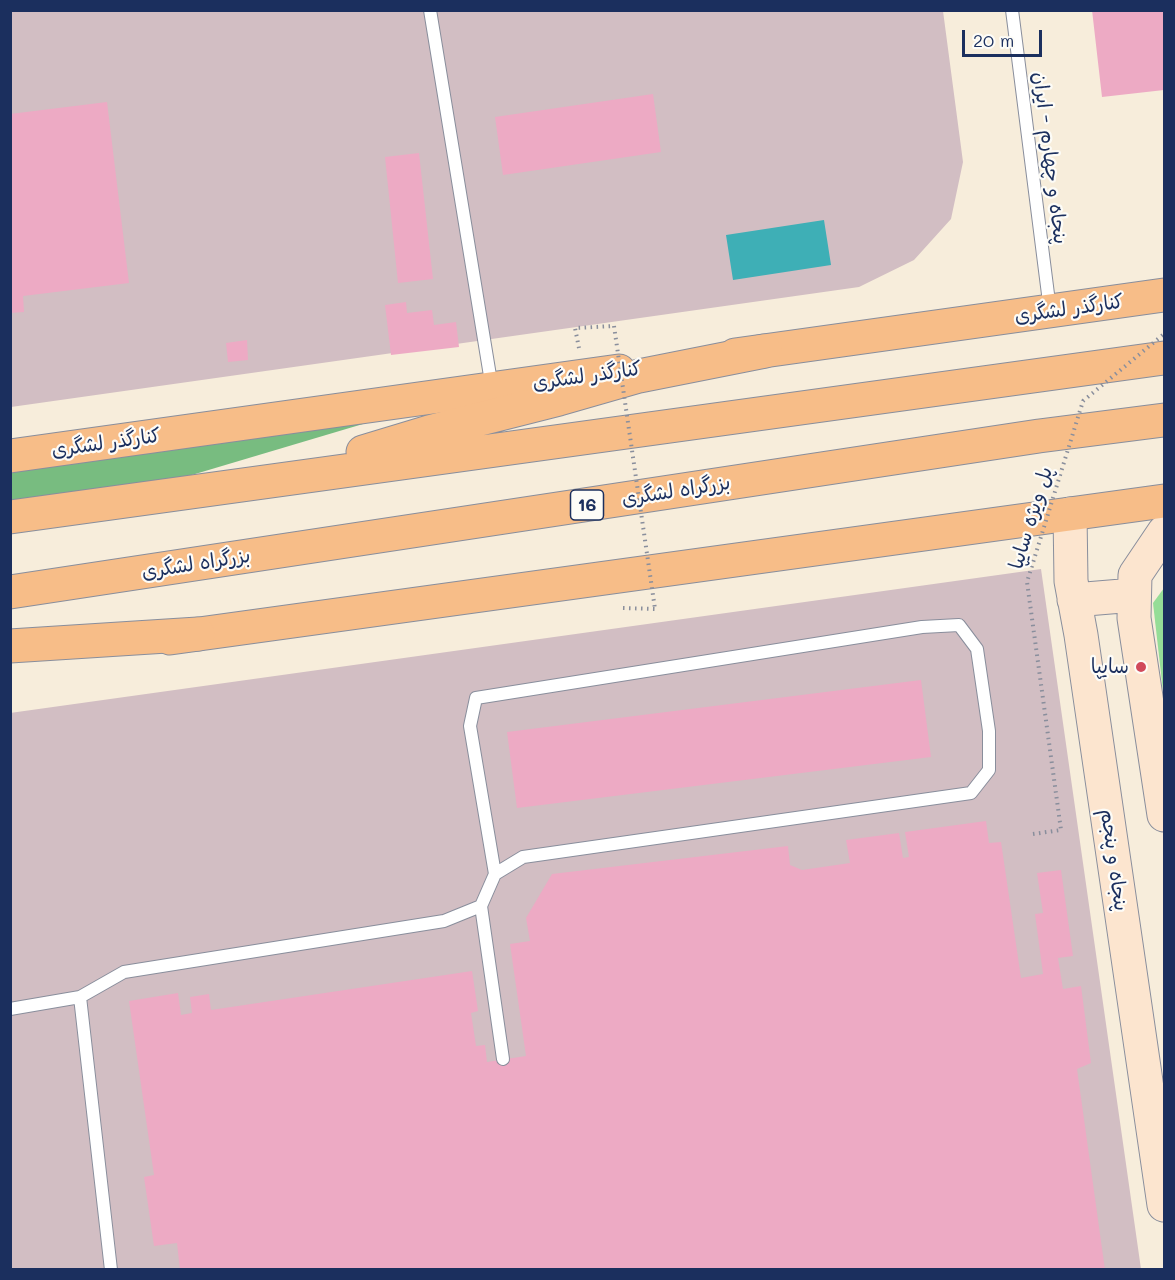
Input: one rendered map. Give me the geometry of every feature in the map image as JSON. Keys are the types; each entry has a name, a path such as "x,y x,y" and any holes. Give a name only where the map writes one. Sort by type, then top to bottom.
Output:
{"main road":[{"name":"کنارگذر لشگری","path":"10,456 1164,295"},
{"path":"261,482 429,432 639,376 765,351"},
{"path":"10,518 1164,358"},
{"name":"بزرگراه لشگری","path":"10,592 1040,436 1164,420"},
{"path":"10,660 1164,501"},
{"name":"پنجاه و پنجم","path":"1070,514 1071,581 1082,635 1164,1205"},
{"path":"1164,532 1135,575 1134,595 1134,618 1164,815"},
{"path":"1074,600 1134,595"},
{"path":"10,646 198,634"}],"lane":[{"path":"430,10 492,389"},
{"name":"پنجاه و چهارم - ایران","path":"1012,10 1050,311"},
{"path":"495,874 523,857 971,793 989,770 988,731 977,649 959,625 922,627 476,698 470,726 495,874 481,906 503,1059"},
{"path":"10,1009 80,997 124,972 444,921 481,906"},
{"path":"80,997 111,1269"}],"path":[{"path":"575,328 614,326 655,609 615,608"},
{"name":"پل ویژه سایپا","path":"1034,834 1061,830 1027,582 1083,401 1164,334"}],"shaded area":[{"path":"10,11 943,11 963,162 951,219 914,260 859,287 11,407"},
{"path":"1041,569 1141,1269 11,1269 10,713"}],"green space":[{"path":"373,421 175,480 11,503 10,472"},
{"path":"1164,588 1164,700 1153,603"}],"water":[{"path":"824,220 831,265 733,280 726,235"}],"building":[{"path":"1092,10 1164,10 1164,90 1102,97"},
{"path":"653,94 661,152 503,175 495,117"},
{"path":"107,102 129,283 23,296 24,312 10,313 10,114"},
{"path":"419,153 433,279 398,283 385,157"},
{"path":"406,302 407,313 432,310 434,325 456,322 459,347 391,355 385,305"},
{"path":"247,340 248,360 228,362 226,343"},
{"path":"921,680 931,757 517,808 507,732"},
{"path":"986,821 989,843 1001,842 1021,978 1043,974 1035,914 1043,913 1037,873 1061,870 1073,956 1058,958 1063,989 1081,986 1091,1063 1077,1069 1105,1270 180,1270 177,1243 154,1246 144,1177 154,1175 129,1001 178,993 181,1015 192,1013 190,997 209,994 211,1010 472,971 478,1011 471,1013 476,1046 485,1045 487,1062 526,1056 510,944 530,941 526,918 552,874 788,846 790,865 802,870 850,863 846,840 899,833 903,858 909,857 905,832"}],"place":[{"name":"سایپا","path":"1141,667"}]}
